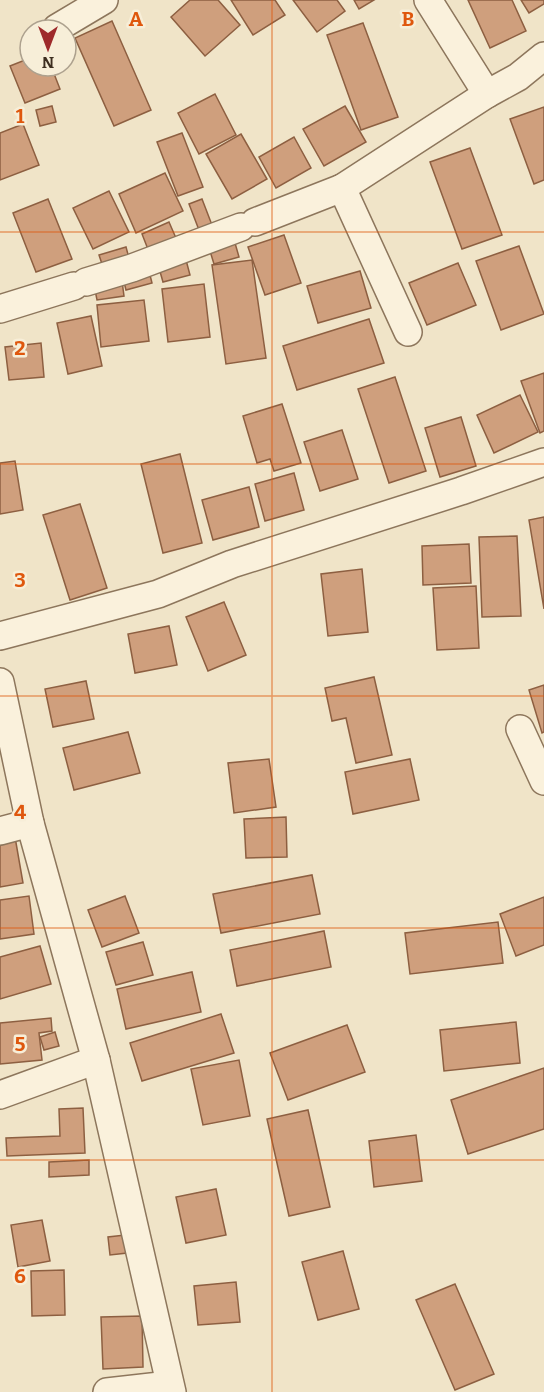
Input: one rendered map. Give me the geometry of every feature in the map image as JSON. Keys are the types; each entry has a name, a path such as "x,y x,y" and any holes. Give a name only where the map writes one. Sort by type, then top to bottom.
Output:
{"street":[{"path":"74,18 104,0"},
{"path":"428,0 487,94"},
{"path":"0,309 132,268 342,188 487,94 518,77 544,56"},
{"path":"342,188 408,332"},
{"path":"0,636 158,594 232,564 450,495 544,462"},
{"path":"0,682 30,823 96,1060 171,1389 107,1392"},
{"path":"520,729 544,781"},
{"path":"0,831 30,823"},
{"path":"0,1095 96,1060"}],"building":[{"path":"190,0 218,0 240,25 205,56 171,17"},
{"path":"231,0 275,0 285,15 253,35"},
{"path":"293,0 337,0 345,11 317,32"},
{"path":"354,0 374,0 359,9"},
{"path":"468,0 512,0 526,31 490,48"},
{"path":"521,0 544,0 544,4 529,13"},
{"path":"112,21 151,110 114,126 78,45 78,37"},
{"path":"363,23 398,117 361,130 327,35"},
{"path":"18,63 18,78 56,78 60,89 25,103 10,66"},
{"path":"215,94 236,135 199,154 178,113"},
{"path":"52,106 56,122 40,126 36,110"},
{"path":"345,106 366,142 324,166 303,129"},
{"path":"544,107 544,180 534,184 510,119"},
{"path":"23,124 39,165 0,180 0,133"},
{"path":"182,133 203,187 178,196 157,142"},
{"path":"241,134 267,179 232,199 206,154"},
{"path":"294,137 311,168 276,188 259,157"},
{"path":"470,148 502,235 462,249 430,162"},
{"path":"165,173 183,211 136,233 119,194"},
{"path":"109,191 129,232 93,249 73,208"},
{"path":"48,199 72,259 36,272 13,213"},
{"path":"202,199 212,225 199,230 189,204"},
{"path":"169,222 179,245 151,257 142,234"},
{"path":"284,235 301,283 265,295 248,247"},
{"path":"235,243 239,257 214,264 210,251"},
{"path":"519,246 544,314 501,330 476,261"},
{"path":"126,247 130,262 104,270 99,255"},
{"path":"186,260 190,275 163,282 159,268"},
{"path":"252,260 266,358 226,364 212,265"},
{"path":"458,263 476,305 427,325 409,283"},
{"path":"149,271 152,283 126,290 123,278"},
{"path":"360,271 371,308 318,323 307,286"},
{"path":"122,281 124,296 97,300 94,285"},
{"path":"204,284 210,337 168,342 162,289"},
{"path":"144,300 149,341 101,347 97,305"},
{"path":"91,316 102,366 68,374 57,323"},
{"path":"369,319 384,363 297,390 283,346"},
{"path":"41,343 44,377 9,380 5,347"},
{"path":"544,373 544,431 540,433 521,381"},
{"path":"395,377 426,471 389,483 358,389"},
{"path":"520,395 538,432 494,453 477,415"},
{"path":"282,404 301,463 274,471 270,459 257,463 243,416"},
{"path":"461,417 476,466 440,477 425,428"},
{"path":"342,430 358,479 320,491 304,442"},
{"path":"180,454 202,543 163,553 141,464"},
{"path":"15,461 23,510 0,514 0,463"},
{"path":"294,473 304,510 265,521 255,484"},
{"path":"249,487 259,527 213,540 202,500"},
{"path":"80,504 107,588 70,600 43,515"},
{"path":"544,517 544,609 529,520"},
{"path":"517,536 521,616 482,617 479,537"},
{"path":"469,544 471,583 423,585 422,546"},
{"path":"362,569 368,632 328,636 321,574"},
{"path":"476,586 479,648 437,650 433,588"},
{"path":"224,602 246,655 208,671 186,617"},
{"path":"169,626 177,665 135,673 128,634"},
{"path":"374,677 392,755 356,763 346,718 332,721 325,688"},
{"path":"86,681 94,719 53,727 45,689"},
{"path":"544,685 544,732 542,733 529,690"},
{"path":"128,732 140,773 74,790 63,748"},
{"path":"269,759 276,807 234,813 228,763"},
{"path":"410,759 419,800 353,814 345,772"},
{"path":"286,817 287,857 246,858 244,819"},
{"path":"15,837 23,883 0,887 0,839"},
{"path":"312,875 320,914 221,933 213,894"},
{"path":"29,896 34,934 0,939 0,900"},
{"path":"125,896 139,933 102,947 88,910"},
{"path":"544,897 544,945 516,956 500,914"},
{"path":"498,922 503,963 410,974 405,933"},
{"path":"324,931 331,967 237,986 230,950"},
{"path":"143,942 153,975 116,985 106,952"},
{"path":"40,946 51,984 0,999 0,957"},
{"path":"192,972 201,1012 126,1029 117,989"},
{"path":"221,1014 234,1053 142,1081 130,1043"},
{"path":"51,1018 52,1031 39,1033 42,1060 0,1064 0,1023"},
{"path":"516,1022 520,1063 444,1071 440,1030"},
{"path":"347,1025 365,1072 288,1100 270,1053"},
{"path":"55,1032 59,1046 44,1050 40,1037"},
{"path":"239,1060 250,1116 203,1125 191,1069"},
{"path":"544,1068 544,1129 468,1154 451,1100"},
{"path":"83,1108 85,1153 7,1156 6,1138 60,1136 59,1109"},
{"path":"308,1110 330,1207 289,1216 267,1119"},
{"path":"416,1135 422,1181 374,1187 369,1141"},
{"path":"89,1160 89,1175 49,1177 49,1162"},
{"path":"216,1189 226,1235 186,1243 176,1197"},
{"path":"42,1220 50,1261 18,1267 11,1225"},
{"path":"125,1235 127,1253 110,1255 108,1237"},
{"path":"343,1251 359,1309 318,1320 302,1262"},
{"path":"64,1270 65,1315 32,1316 31,1271"},
{"path":"236,1282 240,1322 198,1325 194,1286"},
{"path":"455,1284 494,1374 455,1390 416,1300"},
{"path":"142,1316 143,1367 103,1369 101,1317"}]}
